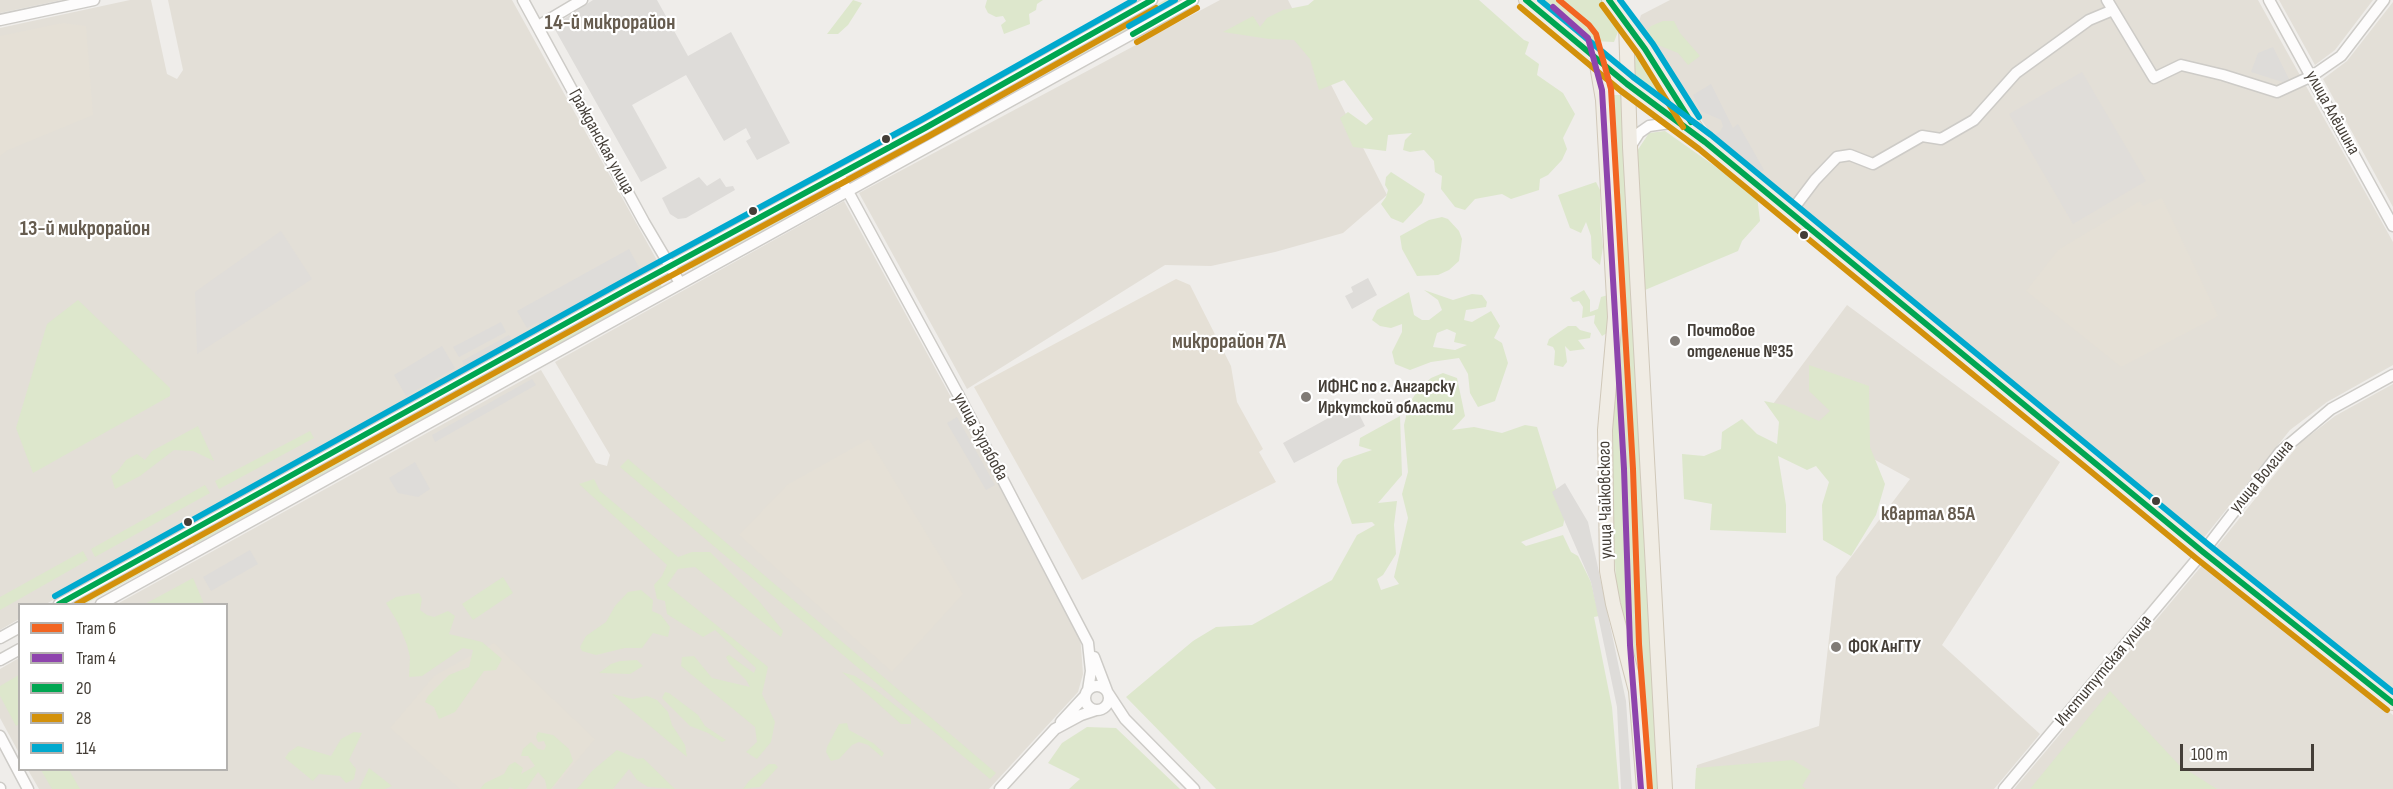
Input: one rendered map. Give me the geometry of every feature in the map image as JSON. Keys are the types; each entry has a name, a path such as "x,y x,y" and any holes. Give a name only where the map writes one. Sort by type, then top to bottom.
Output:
{"main road":[{"path":"1526,0 1627,84 1705,142 2203,552 2393,703"},
{"path":"1609,0 1705,142"},
{"path":"1626,23 1630,147 1665,789"},
{"name":"улица Чайковского","path":"1596,59 1603,100 1615,317 1605,430 1607,571 1613,604 1636,691 1644,789"}],"street":[{"path":"0,20 94,0"},
{"name":"Гражданская улица","path":"523,0 680,283"},
{"path":"538,26 582,0"},
{"path":"61,603 1152,0"},
{"path":"103,603 1193,0"},
{"name":"улица Алёшина","path":"2269,0 2393,226"},
{"path":"1790,213 1815,180 1837,157 1850,155 1873,164 1922,136 1941,139 1974,120 2016,73 2110,5 2154,78 2181,65 2277,92 2312,76 2341,56 2384,0"},
{"path":"1630,147 1639,133 1649,126 1677,122"},
{"name":"улица Зурабова","path":"839,175 959,396 1088,643 1091,675 1086,693"},
{"name":"улица Волгина","path":"2203,552 2259,477 2295,437 2331,409 2393,375"},
{"path":"178,538 189,557"},
{"name":"Институтская улица","path":"2004,789 2203,552"},
{"path":"0,638 18,628"},
{"path":"1088,643 1107,692 1125,719 1194,789"},
{"path":"0,660 18,650"},
{"path":"1000,789 1086,693 1097,686 1107,692"},
{"path":"1055,729 1108,704 1107,692"},
{"path":"1086,693 1087,705 1125,719"},
{"path":"0,736 18,770"},
{"path":"18,771 28,789"}],"shaded area":[{"path":"0,0 62,0 0,13"},
{"path":"130,0 151,0 167,74 177,79 183,70 168,0 512,0 659,264 48,603 18,603 18,620 0,630 0,28"},
{"path":"593,0 657,0 688,56 731,32 790,143 757,160 746,141 751,138 746,128 724,141 686,75 632,105 667,168 641,182 553,26"},
{"path":"1220,0 1288,0 1387,195 1343,233 1275,252 1211,266 1165,265 967,389 859,193"},
{"path":"1670,0 2258,0 2393,242 2393,365 2327,402 2290,430 2202,540 1719,145 1637,28 1641,15"},
{"path":"2279,0 2373,0 2335,50 2315,65"},
{"path":"2393,2 2393,207 2323,79 2347,61"},
{"path":"63,23 86,26 93,115 8,150 0,156 0,36"},
{"path":"2273,47 2292,85 2251,72 2258,53"},
{"path":"2082,72 2146,181 2073,224 2009,114"},
{"path":"1711,84 1733,128 1738,124 1764,170 1754,176 1710,137 1720,132 1723,126 1721,120 1701,111 1693,95"},
{"path":"699,177 707,186 720,178 726,187 733,186 735,190 686,218 678,219 670,214 662,198"},
{"path":"2162,198 2218,316 2121,367 2026,291 2058,250 2140,201 2143,206"},
{"path":"844,201 1080,634 1083,674 1078,692 989,789 39,789 29,771 228,771 228,603 119,603 541,370 596,463 607,466 610,455 555,362"},
{"path":"281,231 312,279 197,354 195,292"},
{"path":"629,249 642,273 545,328 542,329 538,322 527,328 517,311"},
{"path":"1368,278 1377,295 1352,309 1345,296 1353,292 1351,287"},
{"path":"1176,279 1190,285 1231,366 1237,402 1263,449 1259,452 1276,482 1082,580 974,387"},
{"path":"1847,305 2060,462 1942,645 2040,734 1994,789 1695,789 1697,765 1819,726 1836,577 1910,479 1773,404"},
{"path":"501,322 506,332 459,357 453,347"},
{"path":"509,335 516,347 481,366 475,368 464,365 462,361"},
{"path":"442,346 455,368 406,396 394,375"},
{"path":"532,379 536,385 435,442 432,435"},
{"path":"2393,384 2393,695 2214,550 2300,443 2335,416"},
{"path":"1354,404 1365,426 1294,463 1283,443"},
{"path":"957,417 995,485 986,490 947,423"},
{"path":"869,439 963,594 892,672 739,535 787,485"},
{"path":"415,462 430,489 418,497 398,493 389,478"},
{"path":"1565,483 1588,522 1597,563 1626,701 1632,789 1621,789 1617,707 1591,582 1552,492"},
{"path":"250,550 258,564 211,591 203,577"},
{"path":"2204,563 2393,715 2393,789 2014,789"},
{"path":"494,643 595,739 553,789 460,789 390,728 434,676"},
{"path":"18,659 18,751 0,718 0,669"}],"green space":[{"path":"853,0 862,3 848,25 838,34 827,34"},
{"path":"987,0 1043,0 1037,4 1036,10 1029,14 1030,24 1004,34 1001,25 1006,21 1003,16 996,17 988,13 985,7"},
{"path":"1165,0 1180,0 859,177 857,174"},
{"path":"1314,0 1479,0 1529,42 1525,54 1539,64 1537,75 1563,93 1575,114 1563,138 1567,149 1562,160 1548,175 1540,179 1539,190 1511,199 1502,194 1475,199 1465,210 1455,207 1441,189 1442,176 1435,172 1434,161 1424,150 1410,152 1403,150 1405,140 1412,133 1388,135 1386,151 1353,147 1340,118 1348,112 1366,125 1373,119 1344,80 1319,90 1310,59 1294,40 1269,39 1223,32 1253,16 1260,27 1267,18 1283,10 1308,5"},
{"path":"1544,0 1601,0 1621,24 1614,42 1593,41"},
{"path":"1663,21 1674,21 1680,33 1700,56 1688,65 1678,53 1653,43 1644,33 1651,26"},
{"path":"1631,38 1686,122 1633,81"},
{"path":"1609,95 1623,95 1659,789 1647,789 1641,689 1616,583 1610,455"},
{"path":"1665,131 1757,196 1760,221 1742,241 1738,251 1645,290 1635,154 1649,133"},
{"path":"1391,172 1425,194 1422,203 1403,223 1391,218 1381,204 1388,190 1385,185 1386,177"},
{"path":"1596,182 1600,190 1603,247 1600,265 1592,258 1591,236 1586,222 1581,233 1570,228 1558,195"},
{"path":"828,189 830,194 692,269 689,264"},
{"path":"1442,217 1448,219 1459,231 1462,239 1459,261 1449,270 1438,275 1417,276 1402,249 1400,236 1429,220"},
{"path":"659,281 662,287 194,545 191,541"},
{"path":"1424,290 1453,300 1472,294 1482,295 1487,302 1486,307 1466,310 1464,320 1472,322 1491,311 1500,326 1494,338 1502,343 1508,363 1495,401 1478,407 1470,393 1468,374 1459,358 1431,362 1410,370 1395,364 1392,352 1402,332 1402,324 1391,328 1380,326 1372,320 1377,310 1409,292 1414,315 1422,320 1429,320 1442,310 1438,300","holes":["1447,329 1456,333 1454,342 1467,345 1455,350 1433,347 1437,333"]},
{"path":"1584,290 1590,300 1590,312 1598,309 1601,297 1608,295 1610,304 1607,333 1602,336 1594,323 1595,315 1582,318 1583,307 1579,301 1573,302 1570,298"},
{"path":"78,300 170,388 170,396 33,473 16,428 47,324"},
{"path":"1568,326 1576,326 1580,330 1591,333 1590,338 1578,340 1585,349 1570,351 1565,346 1567,362 1563,367 1554,365 1555,351 1553,347 1547,345 1549,339"},
{"path":"1809,365 1869,386 1870,447 1885,484 1876,515 1851,556 1823,540 1822,505 1829,482 1816,466 1807,470 1778,456 1786,505 1786,533 1710,530 1712,504 1684,499 1682,454 1704,456 1721,449 1722,432 1742,419 1757,434 1777,444 1779,422 1764,401 1784,405 1819,421 1830,411 1809,391"},
{"path":"1443,373 1457,378 1465,416 1452,430 1474,427 1502,433 1525,425 1537,427 1565,516 1563,526 1521,542 1526,546 1563,535 1571,552 1578,556 1591,582 1599,616 1594,617 1612,707 1619,789 1216,789 1126,697 1193,641 1216,627 1252,625 1332,580 1357,535 1375,525 1372,522 1352,524 1337,482 1337,468 1343,460 1372,450 1359,446 1360,438 1400,416 1402,475 1378,503 1397,501 1394,525 1396,554 1383,575 1377,579 1381,590 1399,584 1394,577 1408,518 1402,494 1408,472 1404,425 1409,404 1418,390 1431,378"},
{"path":"198,426 214,461 193,451 174,450 140,476 115,489 111,476 126,460 137,454 145,460 152,451"},
{"path":"310,431 314,438 219,489 215,481"},
{"path":"628,459 996,773 990,779 620,467"},
{"path":"594,479 600,491 678,557 692,552 710,552 759,601 783,631 781,637 695,567 678,569 667,585 768,667 762,694 775,722 771,742 757,759 746,752 757,742 755,727 681,666 682,657 694,656 712,678 750,687 726,657 729,655 754,673 756,668 715,630 703,637 667,614 665,601 657,599 654,585 662,576 667,565 579,484"},
{"path":"205,485 210,493 95,557 91,549"},
{"path":"177,549 179,553 87,603 77,603"},
{"path":"83,551 88,560 0,610 0,597"},
{"path":"503,577 513,593 473,620 462,604"},
{"path":"193,578 204,603 147,603"},
{"path":"641,590 653,600 652,611 661,615 670,627 668,637 653,633 642,648 625,648 596,655 582,651 580,647 586,636 606,622 615,606 628,592"},
{"path":"419,593 422,599 420,610 427,615 434,617 448,611 455,616 449,634 482,642 502,659 496,670 484,671 455,712 439,719 434,707 425,702 449,675 469,667 473,650 463,648 422,676 409,677 410,657 407,645 386,603 396,597"},
{"path":"637,660 643,666 630,674 599,673 611,664"},
{"path":"842,672 855,676 877,691 911,718 911,724 901,724"},
{"path":"18,676 18,725 16,726 0,696 0,686"},
{"path":"2110,691 2179,765 2217,789 2030,789"},
{"path":"665,692 698,715 705,726 726,740 722,742 690,726 662,698"},
{"path":"612,694 633,699 647,696 657,700 668,712 672,725 685,745 687,757"},
{"path":"847,723 849,730 873,743 884,753 882,757 868,745 859,742 852,745 839,759 831,761 826,752 827,747 839,724"},
{"path":"1087,727 1116,728 1180,789 1069,789 1080,779 1048,763 1062,743"},
{"path":"354,732 362,733 349,760 356,769 354,779 346,783 340,776 319,774 313,781 285,758 298,746 331,756 341,739"},
{"path":"538,732 553,735 569,749 573,761 551,789 547,789 545,780 538,772 526,789 510,787 508,789 480,789 485,783 504,774 509,765 515,762 523,768 521,774 535,766 528,756 521,756 523,749 531,742 538,749 544,750 546,746 544,741 538,742 536,737"},
{"path":"617,750 638,759 643,758 675,789 648,787 637,780 629,769 613,789 577,789 592,771"},
{"path":"1793,760 1811,771 1802,786 1806,789 1695,789 1696,768"},
{"path":"769,764 775,764 778,767 760,787 743,789 749,781"},
{"path":"369,768 392,786 385,789 359,789"},
{"path":"42,771 70,771 80,789 52,789"}],"tram line":[{"name":"6","path":"1559,0 1589,25 1596,34 1611,89 1633,469 1639,644 1650,789"},
{"name":"4","path":"1553,7 1588,38 1602,90 1624,469 1630,645 1641,789"}],"transit line":[{"name":"114","path":"55,596 622,282 921,120 1134,0"},
{"name":"20","path":"61,603 626,290 925,128 1152,0"},
{"name":"114","path":"1129,26 1175,0"},
{"name":"20","path":"1133,34 1193,0"},
{"name":"20","path":"1526,0 1627,84 1705,142 2203,552 2393,703"},
{"name":"114","path":"1540,0 1633,77 1711,135 2209,545 2393,692"},
{"name":"20","path":"1609,0 1645,49 1691,122"},
{"name":"114","path":"1620,0 1653,44 1699,117"},
{"name":"28","path":"1602,5 1638,54 1683,127"},
{"name":"28","path":"1520,7 1621,91 1699,149 2197,559 2387,710"},
{"name":"28","path":"79,603 630,298 929,136 1156,8"},
{"name":"28","path":"1137,42 1197,8"}],"place":[{"name":"Почтовое отделение №35","path":"1675,341"},
{"name":"ИФНС по г. Ангарску Иркутской области","path":"1306,397"},
{"name":"ФОК АнГТУ","path":"1836,647"}],"district":[{"name":"14-й микрорайон","path":"610,24"},
{"name":"13-й микрорайон","path":"85,230"},
{"name":"микрорайон 7А","path":"1229,343"},
{"name":"квартал 85А","path":"1928,515"}]}
